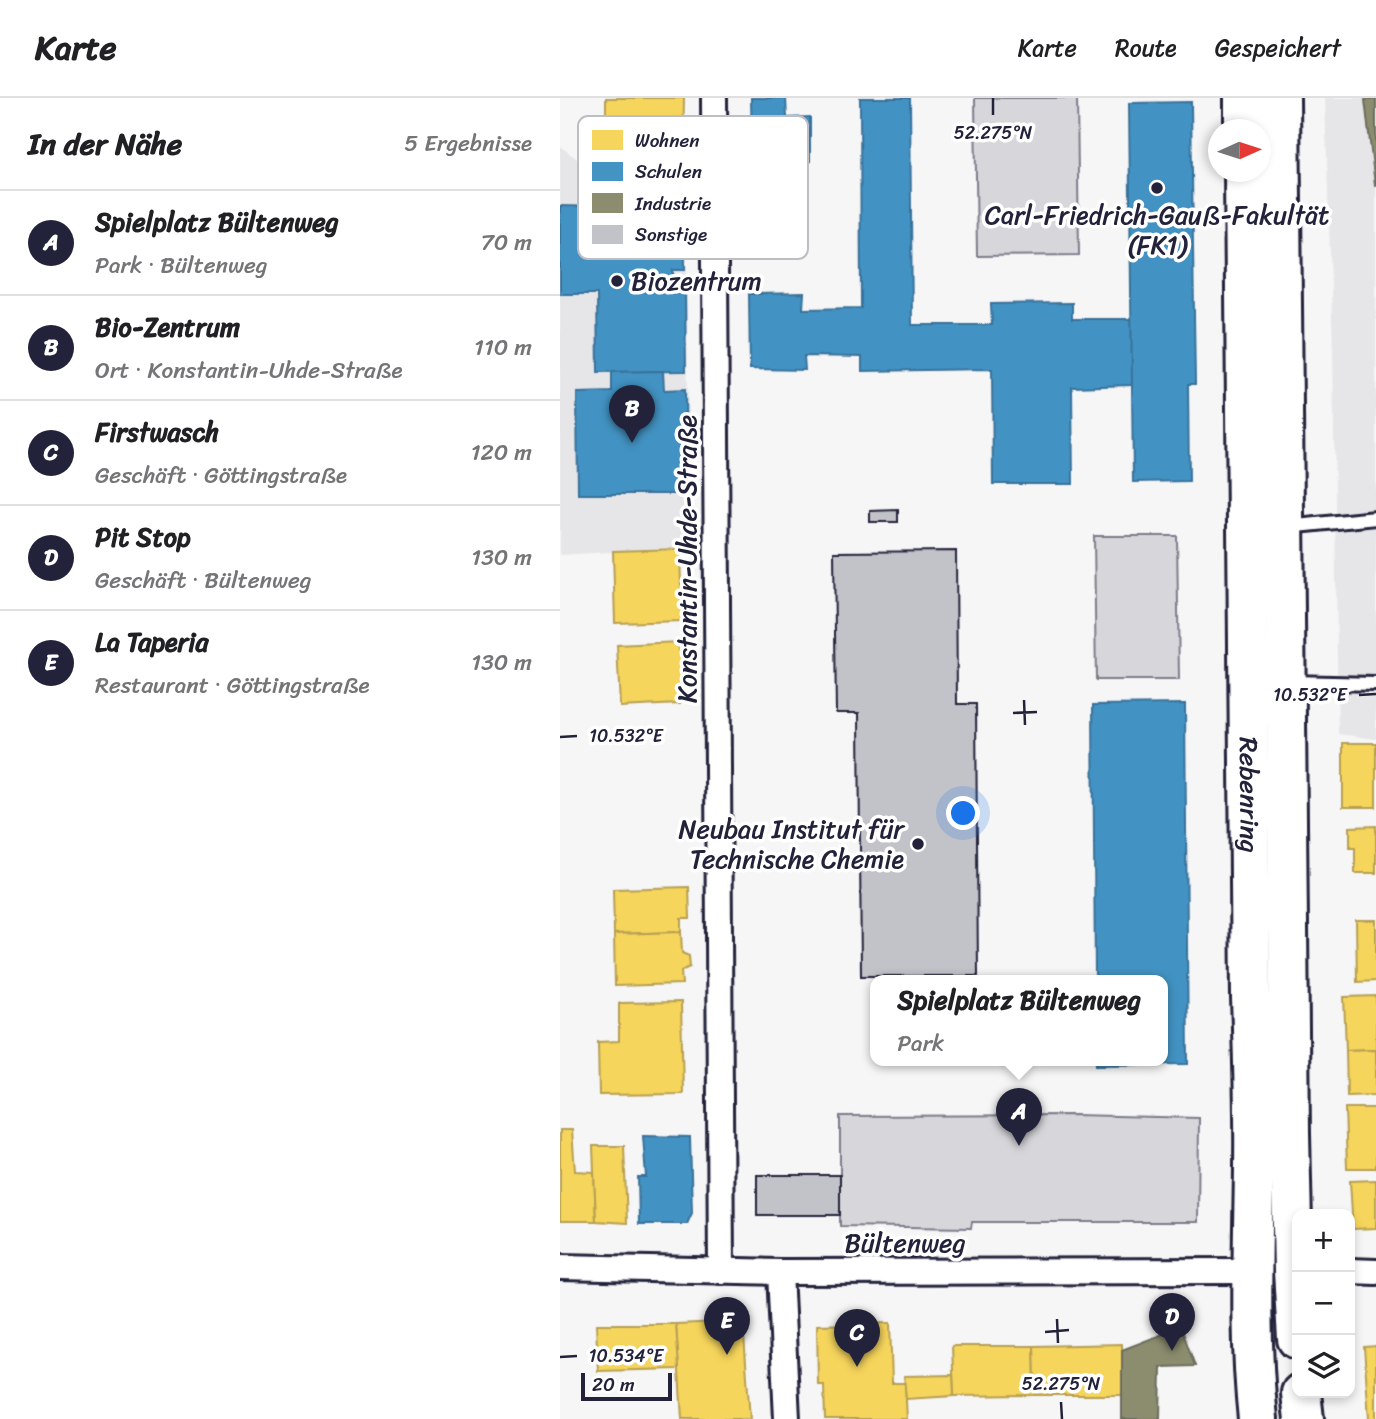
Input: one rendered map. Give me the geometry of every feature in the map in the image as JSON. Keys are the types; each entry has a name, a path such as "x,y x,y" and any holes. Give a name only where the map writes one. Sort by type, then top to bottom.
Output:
{"main road":[{"path":"1244,98 1244,119"},
{"name":"Rebenring","path":"1258,1419 1254,1383 1251,1271 1254,1087 1251,998 1280,98"},
{"name":"Rebenring","path":"1245,182 1267,529 1286,682 1294,1209"},
{"name":"Rebenring","path":"1295,1272 1297,1335"},
{"path":"1302,1398 1304,1419"}],"street":[{"name":"Konstantin-Uhde-Straße","path":"714,98 714,116"},
{"name":"Konstantin-Uhde-Straße","path":"715,259 721,1271"},
{"name":"Bültenweg","path":"560,1266 780,1272 1251,1271"},
{"path":"780,1272 787,1419"},
{"path":"1355,1272 1376,1272"}],"lane":[{"path":"1267,529 1376,518"},
{"path":"1286,682 1376,684"}],"shaded area":[{"path":"975,98 1077,98 1079,255 977,256"},
{"path":"1325,98 1376,98 1376,739 1338,734 1333,350"},
{"path":"560,146 578,160 578,259 687,259 689,547 560,555"},
{"path":"1094,536 1177,536 1179,680 1096,680"},
{"path":"1074,1115 1199,1118 1198,1222 972,1222 971,1228 840,1226 840,1116"}],"building: Wohnen":[{"path":"606,98 684,98 684,116 606,116"},
{"path":"680,549 682,621 615,623 613,551"},
{"path":"678,642 678,651 688,657 687,672 680,678 680,704 620,707 617,645"},
{"path":"1343,743 1376,743 1376,807 1343,807"},
{"path":"1376,826 1376,873 1355,873 1355,848 1350,848 1350,827"},
{"path":"689,887 690,918 681,918 681,932 614,934 613,889"},
{"path":"1356,920 1376,920 1376,981 1357,982"},
{"path":"681,932 682,953 689,956 690,967 681,971 682,984 615,986 614,934"},
{"path":"1376,996 1376,1049 1346,1050 1344,997"},
{"path":"681,1002 683,1094 599,1095 598,1042 619,1041 619,1003"},
{"path":"1376,1049 1376,1095 1347,1096 1346,1050"},
{"path":"1345,1108 1376,1108 1376,1168 1347,1168"},
{"path":"560,1130 572,1130 575,1171 594,1172 596,1221 560,1221"},
{"path":"593,1146 624,1146 627,1223 596,1221"},
{"path":"1376,1180 1376,1228 1355,1229 1350,1181"},
{"path":"743,1321 750,1419 682,1419 676,1324"},
{"path":"890,1323 892,1383 905,1383 907,1419 825,1419 824,1385 818,1385 817,1325"},
{"path":"596,1324 676,1324 679,1369 598,1371"},
{"path":"1122,1344 1123,1395 1035,1395 1034,1346"},
{"path":"952,1346 1034,1346 1035,1395 954,1396"},
{"path":"1376,1346 1376,1419 1369,1419 1364,1347"},
{"path":"953,1375 954,1396 906,1399 904,1376"}],"building: Schulen":[{"path":"751,98 786,98 787,116 751,116"},
{"path":"860,98 910,98 912,325 992,325 991,304 1072,303 1072,319 1132,319 1132,385 1072,387 1073,484 993,484 992,369 862,371 862,357 804,356 805,370 750,369 749,294 804,293 803,309 861,308"},
{"path":"1191,102 1195,384 1188,384 1189,481 1133,482 1129,103"},
{"path":"810,117 810,162 808,162"},
{"name":"Biozentrum","path":"560,206 578,206 578,259 685,259 685,270 673,270 674,291 685,291 686,371 598,372 597,294 560,294"},
{"path":"663,371 664,390 685,389 686,494 578,494 577,393 612,392 612,372"},
{"path":"1185,704 1188,1064 1168,1064 1168,975 1095,975 1093,705"},
{"path":"643,1136 690,1137 692,1213 687,1224 639,1224 638,1177 646,1177"}],"building: Industrie":[{"path":"1376,99 1376,185 1375,185 1365,100"},
{"path":"1181,1327 1195,1366 1161,1367 1160,1419 1122,1419 1122,1350"}],"building: Sonstige":[{"path":"898,510 898,522 870,522 870,511"},
{"name":"Neubau Institut für Technische Chemie","path":"956,551 957,704 976,704 978,975 861,976 859,713 836,713 834,552"},
{"path":"757,1175 840,1175 840,1215 757,1215"}],"place":[{"name":"Carl-Friedrich-Gauß-Fakultät (FK1)","path":"1157,188"},
{"name":"Biozentrum","path":"617,281"},
{"name":"Bio-Zentrum","path":"632,443"},
{"name":"Neubau Institut für Technische Chemie","path":"918,844"},
{"name":"Spielplatz Bültenweg","path":"1019,1146"},
{"name":"Pit Stop","path":"1172,1351"},
{"name":"La Taperia","path":"727,1355"},
{"name":"Firstwasch","path":"857,1367"}]}
